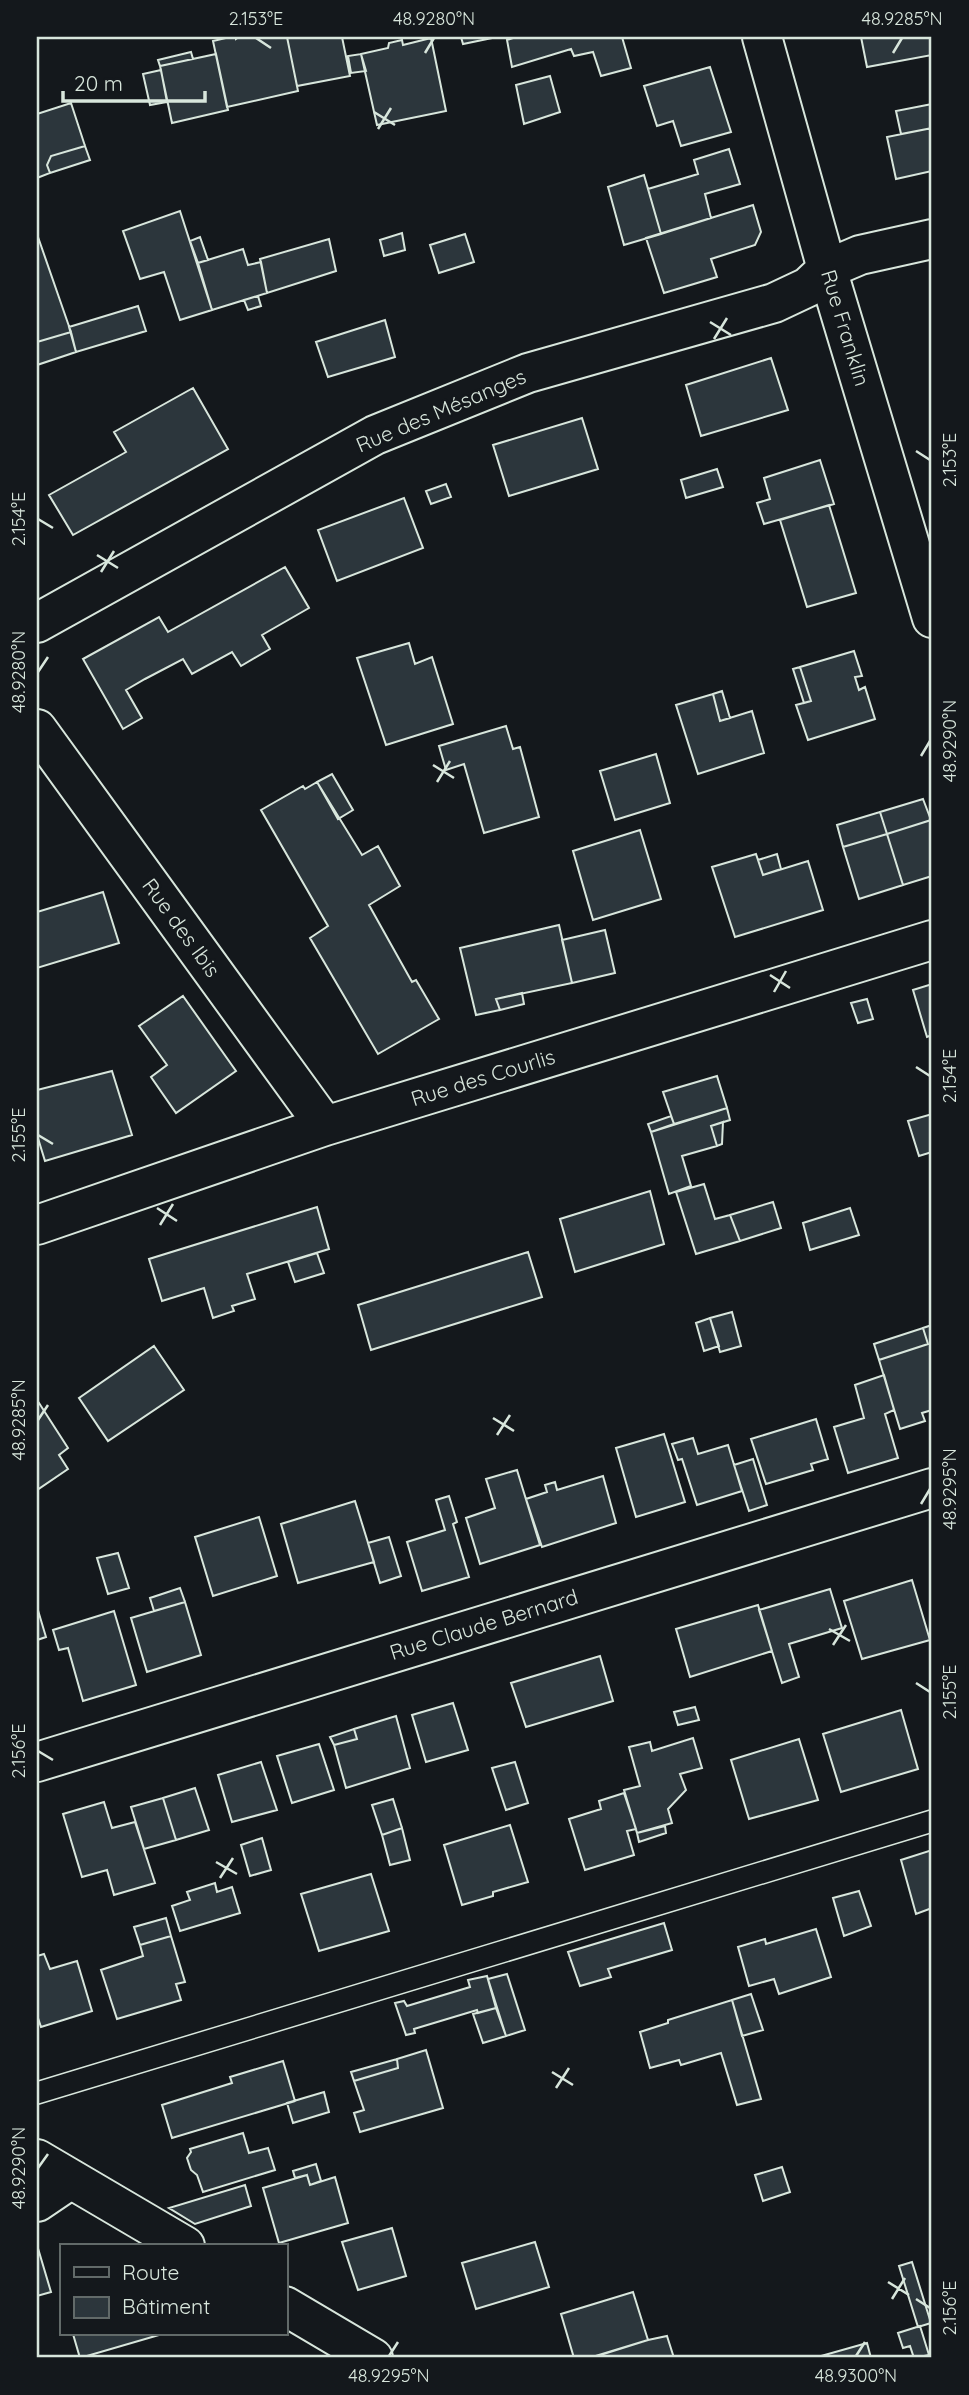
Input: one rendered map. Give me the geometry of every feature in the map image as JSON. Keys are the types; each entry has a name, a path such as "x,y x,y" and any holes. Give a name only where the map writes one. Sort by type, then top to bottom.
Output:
{"street":[{"name":"Rue Franklin","path":"762,37 827,268 932,618"},
{"name":"Rue des Mésanges","path":"37,623 375,435 528,373 774,303 808,287 827,268 860,255 932,239"},
{"name":"Rue des Ibis","path":"37,729 325,1126"},
{"name":"Rue des Courlis","path":"37,1225 325,1126 932,940"},
{"name":"Rue Claude Bernard","path":"37,1762 932,1488"},
{"path":"37,2159 182,2244"},
{"path":"37,2202 71,2179"},
{"path":"287,2307 373,2358"}],"lane":[{"path":"37,2093 932,1821"}],"building":[{"path":"230,37 287,37 298,91 227,107 213,41"},
{"path":"287,37 342,37 350,76 297,86"},
{"path":"461,37 497,37 463,44"},
{"path":"516,37 622,37 631,68 601,76 593,52 574,56 571,49 512,67 507,40"},
{"path":"861,37 932,37 932,55 867,67"},
{"path":"431,38 446,111 377,125 361,54 388,48 389,43 402,40 403,45"},
{"path":"191,52 193,59 160,66 158,60"},
{"path":"216,54 228,110 172,123 160,66"},
{"path":"361,54 366,71 351,73 348,56"},
{"path":"710,67 731,132 681,146 673,121 657,126 644,86"},
{"path":"161,70 167,102 150,105 143,74"},
{"path":"550,76 560,112 524,124 516,85"},
{"path":"71,103 85,146 51,156 47,165 50,173 37,178 37,114"},
{"path":"932,104 932,128 901,134 896,111"},
{"path":"932,128 932,171 896,179 887,137"},
{"path":"85,146 90,160 50,173 47,165 51,156"},
{"path":"729,149 740,184 705,194 711,218 661,234 648,189 698,174 694,160"},
{"path":"644,175 661,234 624,245 608,187"},
{"path":"753,205 761,232 755,245 711,259 717,277 664,293 646,238"},
{"path":"180,211 212,310 180,320 164,272 140,279 123,231"},
{"path":"402,233 405,250 384,256 380,240"},
{"path":"465,234 474,262 439,273 430,245"},
{"path":"200,237 208,260 198,263 190,241"},
{"path":"37,238 71,332 37,342"},
{"path":"329,239 336,271 267,293 260,259"},
{"path":"243,249 248,265 261,262 267,293 212,310 198,263"},
{"path":"258,296 261,306 248,310 244,300"},
{"path":"138,306 146,331 76,352 69,327"},
{"path":"385,320 395,357 328,377 316,342"},
{"path":"71,332 76,352 37,365 37,342"},
{"path":"771,358 788,410 701,436 686,385"},
{"path":"193,388 228,449 73,535 49,495 126,452 114,432"},
{"path":"582,418 598,469 509,496 493,445"},
{"path":"820,460 834,504 764,524 757,503 770,499 764,478"},
{"path":"717,469 723,487 686,498 681,480"},
{"path":"446,484 451,497 431,504 426,491"},
{"path":"404,498 423,548 337,581 318,530"},
{"path":"829,505 856,593 807,607 780,520"},
{"path":"285,567 309,608 262,635 270,649 241,666 232,652 192,674 183,659 145,679 126,690 142,718 123,729 83,659 159,617 168,632"},
{"path":"409,643 415,664 432,657 453,724 386,745 357,658"},
{"path":"854,651 862,676 855,677 859,690 865,687 875,719 808,740 796,705 811,701 800,667"},
{"path":"800,667 811,701 804,703 793,669"},
{"path":"722,691 730,718 720,721 713,694"},
{"path":"713,694 720,721 752,711 764,753 698,774 676,705"},
{"path":"506,726 513,749 520,747 539,817 484,833 464,764 446,770 439,746"},
{"path":"656,754 670,803 615,820 600,771"},
{"path":"332,774 353,810 338,819 317,782"},
{"path":"317,782 362,855 378,846 400,886 369,905 412,982 416,980 439,1019 378,1054 310,938 328,926 261,810 303,786 305,789"},
{"path":"923,799 931,820 887,834 880,812"},
{"path":"880,812 887,834 843,847 837,825"},
{"path":"931,820 932,876 903,885 887,834"},
{"path":"640,830 661,899 593,920 573,851"},
{"path":"887,834 903,885 859,899 843,847"},
{"path":"756,854 763,875 808,861 823,910 735,937 712,867"},
{"path":"777,854 781,869 763,875 758,860"},
{"path":"103,892 119,943 37,968 37,912"},
{"path":"559,925 572,983 496,999 500,1010 476,1015 460,948"},
{"path":"605,930 615,973 572,983 562,940"},
{"path":"932,984 932,1035 927,1037 913,990"},
{"path":"522,993 524,1004 500,1010 496,999"},
{"path":"183,996 236,1071 176,1113 151,1077 167,1065 139,1026"},
{"path":"867,999 873,1019 858,1023 851,1003"},
{"path":"112,1071 132,1135 45,1161 37,1135 37,1090"},
{"path":"717,1076 727,1108 674,1124 663,1092"},
{"path":"727,1108 730,1120 711,1126 717,1146 682,1156 691,1186 669,1194 651,1132"},
{"path":"932,1114 932,1152 919,1156 908,1121"},
{"path":"671,1116 674,1124 651,1132 648,1124"},
{"path":"723,1122 722,1144 717,1146 711,1126"},
{"path":"704,1184 715,1219 730,1215 740,1241 696,1254 676,1192"},
{"path":"650,1191 664,1244 575,1272 560,1219"},
{"path":"773,1202 781,1228 740,1241 730,1215"},
{"path":"317,1207 329,1249 247,1274 255,1299 232,1306 234,1311 213,1318 204,1288 162,1301 149,1259"},
{"path":"850,1208 859,1235 810,1250 803,1223"},
{"path":"528,1252 542,1297 371,1350 358,1305"},
{"path":"317,1253 324,1273 295,1282 288,1262"},
{"path":"732,1312 741,1346 720,1352 710,1318"},
{"path":"710,1318 719,1346 704,1351 696,1323"},
{"path":"932,1325 932,1410 922,1413 925,1421 900,1429 879,1360 928,1344 923,1328"},
{"path":"923,1328 928,1344 879,1360 874,1344"},
{"path":"154,1346 184,1390 108,1441 79,1398"},
{"path":"884,1375 894,1410 885,1414 898,1458 848,1473 834,1427 864,1418 855,1385"},
{"path":"39,1403 68,1448 59,1455 68,1469 37,1490 37,1405"},
{"path":"816,1419 828,1459 811,1464 813,1470 766,1484 751,1439"},
{"path":"664,1434 685,1502 636,1517 616,1448"},
{"path":"693,1438 698,1454 728,1445 742,1491 697,1505 682,1459 678,1460 672,1444"},
{"path":"753,1459 767,1505 749,1511 734,1465"},
{"path":"517,1470 540,1545 480,1564 466,1518 495,1508 486,1479"},
{"path":"603,1476 616,1523 542,1547 526,1499 547,1492 545,1485 555,1482 557,1490"},
{"path":"449,1496 457,1522 453,1524 469,1577 422,1591 407,1542 445,1530 436,1500"},
{"path":"355,1501 374,1562 298,1583 281,1524"},
{"path":"259,1517 277,1576 213,1596 195,1537"},
{"path":"389,1537 401,1576 380,1583 368,1543"},
{"path":"118,1553 129,1588 108,1594 97,1558"},
{"path":"912,1580 930,1640 862,1659 844,1601"},
{"path":"180,1588 185,1602 154,1611 150,1598"},
{"path":"830,1589 842,1628 789,1644 799,1677 782,1683 759,1610"},
{"path":"185,1602 201,1655 147,1672 131,1618"},
{"path":"758,1605 772,1651 690,1677 676,1629"},
{"path":"37,1607 46,1637 37,1640"},
{"path":"114,1611 136,1685 83,1701 68,1648 59,1650 53,1630"},
{"path":"600,1656 613,1701 526,1727 511,1683"},
{"path":"453,1703 468,1750 426,1762 412,1715"},
{"path":"695,1707 699,1720 678,1725 674,1712"},
{"path":"901,1710 918,1769 841,1792 823,1734"},
{"path":"396,1716 410,1768 346,1788 334,1745 357,1739 354,1729"},
{"path":"354,1729 357,1739 334,1745 330,1737"},
{"path":"693,1738 702,1768 680,1774 686,1790 668,1809 672,1823 637,1833 624,1790 640,1786 629,1747 650,1742 652,1751"},
{"path":"799,1739 818,1800 749,1819 731,1760"},
{"path":"319,1744 334,1790 292,1803 277,1756"},
{"path":"261,1762 277,1810 232,1822 218,1775"},
{"path":"515,1762 528,1803 506,1810 492,1768"},
{"path":"195,1788 209,1830 176,1840 163,1798"},
{"path":"624,1793 636,1829 627,1831 634,1855 585,1870 569,1819 601,1809 599,1801"},
{"path":"163,1798 176,1840 144,1849 131,1807"},
{"path":"393,1799 402,1828 382,1835 372,1805"},
{"path":"104,1802 112,1828 135,1822 155,1883 114,1895 107,1870 82,1877 63,1814"},
{"path":"510,1825 528,1882 462,1905 444,1845"},
{"path":"665,1826 666,1833 639,1842 637,1833"},
{"path":"402,1828 410,1860 390,1865 382,1835"},
{"path":"262,1838 271,1870 250,1876 241,1845"},
{"path":"932,1850 932,1908 916,1914 901,1860"},
{"path":"371,1874 389,1931 319,1951 301,1894"},
{"path":"215,1883 217,1892 232,1887 240,1913 180,1931 172,1906 190,1900 187,1892"},
{"path":"859,1891 871,1926 844,1936 833,1898"},
{"path":"166,1918 171,1936 140,1945 134,1927"},
{"path":"664,1923 672,1950 608,1969 611,1977 580,1986 568,1952"},
{"path":"816,1929 831,1977 779,1994 774,1979 749,1986 738,1947 765,1939 766,1944"},
{"path":"171,1936 185,1982 176,1984 181,2000 117,2019 101,1970 143,1956 140,1945"},
{"path":"44,1954 50,1969 77,1961 92,2011 41,2027 37,2015 37,1956"},
{"path":"507,1974 525,2030 506,2036 488,1979"},
{"path":"487,1976 496,2008 478,2013 477,2010 414,2029 415,2033 406,2035 395,2003 404,2001 407,2006 470,1987 468,1980"},
{"path":"751,1994 763,2030 742,2036 732,2000"},
{"path":"732,2000 761,2099 737,2105 721,2053 681,2065 679,2060 650,2068 640,2032 668,2023 668,2020"},
{"path":"496,2008 506,2036 483,2043 473,2014"},
{"path":"426,2050 443,2108 360,2132 354,2113 364,2110 354,2081 398,2068 397,2059"},
{"path":"397,2059 398,2068 354,2081 351,2072"},
{"path":"283,2061 295,2101 172,2138 162,2105 232,2083 230,2077"},
{"path":"324,2092 329,2112 293,2123 287,2103"},
{"path":"243,2133 249,2153 268,2148 275,2170 203,2192 187,2158 190,2149"},
{"path":"316,2164 321,2181 310,2185 307,2175 295,2178 293,2171"},
{"path":"782,2167 790,2192 763,2201 755,2175"},
{"path":"307,2175 310,2185 335,2177 348,2223 279,2243 263,2188"},
{"path":"245,2185 251,2206 195,2224 169,2208"},
{"path":"392,2228 406,2276 358,2290 342,2242"},
{"path":"535,2242 549,2287 476,2309 462,2263"},
{"path":"37,2245 51,2292 37,2296"},
{"path":"912,2262 931,2323 918,2327 899,2266"},
{"path":"633,2292 648,2340 589,2358 574,2358 561,2314"},
{"path":"920,2326 929,2355 914,2358 910,2346 903,2348 898,2333"},
{"path":"74,2336 156,2336 80,2358"},
{"path":"667,2336 674,2358 594,2357 648,2340"},
{"path":"867,2343 871,2358 814,2358"}]}
